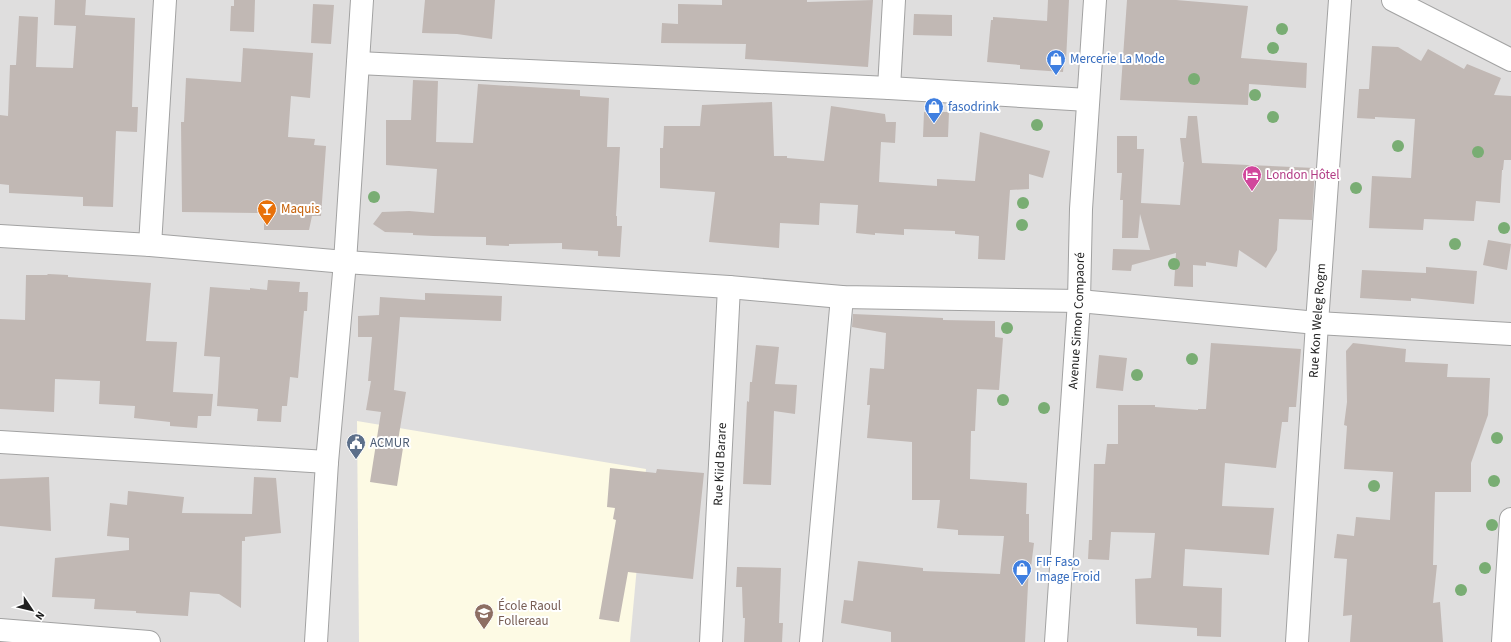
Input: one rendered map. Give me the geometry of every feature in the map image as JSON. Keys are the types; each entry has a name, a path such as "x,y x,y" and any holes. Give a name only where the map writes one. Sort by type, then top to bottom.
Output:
{"street":[{"path":"150,245 165,0"},
{"path":"316,642 327,462 345,262 362,0"},
{"path":"889,88 894,0"},
{"name":"Avenue Simon Compaoré","path":"1056,642 1079,301 1081,208 1095,0"},
{"name":"Rue Kon Weleg Rogm","path":"1297,642 1317,323 1340,0"},
{"path":"1393,0 1511,60"},
{"path":"358,63 889,88 1088,100"},
{"path":"0,236 150,245 345,262 729,287 842,297 1079,301 1317,323 1511,334"},
{"name":"Rue Kiid Barare","path":"711,642 729,287"},
{"path":"811,642 842,297"},
{"path":"0,442 327,462"},
{"path":"1502,642 1511,519"},
{"path":"0,630 149,642"}],"shaded area":[{"path":"0,0 1511,0 1511,642 0,642"},
{"path":"357,421 646,469 630,642 359,642"}],"building":[{"path":"55,0 86,0 85,15 135,18 132,107 138,107 137,132 116,131 113,207 83,206 83,197 9,193 9,185 0,184 0,115 8,116 10,65 16,65 19,16 38,17 36,67 73,68 76,26 54,25"},
{"path":"234,0 255,0 254,32 230,31 231,6 234,6"},
{"path":"425,0 495,0 492,39 457,34 422,33"},
{"path":"722,0 807,0 807,2 873,0 868,67 745,59 746,44 661,43 662,23 678,24 678,4 722,5"},
{"path":"1048,0 1069,0 1066,61 1064,61 1063,72 1020,69 1020,65 987,62 991,20 993,20 993,17 1047,21"},
{"path":"1127,0 1176,0 1248,6 1241,58 1307,63 1306,88 1249,84 1248,105 1120,100"},
{"path":"313,4 334,5 331,44 311,43"},
{"path":"914,14 952,15 952,36 913,35"},
{"path":"1372,46 1398,47 1421,61 1428,49 1464,69 1467,64 1501,78 1494,95 1511,96 1511,160 1504,160 1500,203 1476,201 1474,221 1424,219 1423,230 1369,228 1372,176 1411,178 1415,119 1375,117 1375,119 1357,118 1359,89 1369,89"},
{"path":"243,48 313,53 310,98 291,96 288,137 315,139 314,145 326,146 321,216 312,216 309,230 264,230 264,213 182,212 181,122 184,122 186,78 241,82"},
{"path":"413,80 438,81 436,142 473,143 478,84 580,90 580,96 609,98 607,147 620,147 616,216 617,226 622,226 620,257 598,256 598,251 562,249 562,243 509,244 509,246 486,245 486,237 433,236 413,235 413,233 385,232 373,224 382,212 409,211 434,213 437,169 386,165 386,120 411,120"},
{"path":"772,102 774,156 787,156 787,158 824,161 831,106 885,114 886,122 896,122 895,143 881,142 879,182 937,186 937,179 975,181 980,132 1050,151 1043,178 1029,174 1029,189 1010,190 1005,260 978,259 979,236 955,234 955,231 904,229 904,235 875,233 875,235 856,233 858,205 820,203 819,225 780,223 779,248 709,242 715,192 660,188 660,148 663,148 664,126 700,126 702,105"},
{"path":"924,112 949,112 948,137 923,137"},
{"path":"1188,116 1197,116 1202,163 1315,168 1312,220 1279,219 1277,250 1266,268 1239,250 1237,267 1206,262 1206,266 1193,265 1193,287 1174,286 1176,253 1132,265 1131,271 1112,270 1113,249 1150,250 1140,214 1138,238 1122,238 1123,200 1120,200 1122,173 1117,173 1117,136 1137,136 1137,149 1144,149 1141,203 1180,205 1184,162 1180,138 1186,138"},
{"path":"1488,240 1511,244 1507,270 1483,265"},
{"path":"1426,267 1477,271 1474,304 1411,298 1411,301 1360,298 1362,270 1426,273"},
{"path":"26,275 68,275 68,277 151,283 146,341 177,342 173,392 213,394 211,416 198,416 197,428 170,426 170,422 134,418 135,406 99,404 100,381 55,379 54,412 0,409 0,319 25,320"},
{"path":"268,280 300,282 299,292 308,292 307,311 304,311 298,378 290,377 287,406 282,406 281,422 257,421 258,409 217,406 220,357 204,356 210,287 267,290"},
{"path":"425,293 502,296 501,321 400,317 394,390 406,392 397,447 403,448 397,486 370,482 381,412 366,410 371,381 368,381 372,337 358,337 358,316 379,315 380,297 425,300"},
{"path":"853,314 943,318 943,320 995,321 995,337 1003,338 999,390 977,389 975,431 971,431 970,479 1027,483 1026,514 1029,514 1029,542 1034,543 1031,567 1029,566 1025,642 891,642 891,632 841,623 844,600 853,601 858,561 923,568 923,571 1000,574 1004,536 958,535 958,530 937,528 940,500 912,500 912,442 867,438 870,405 867,405 870,368 884,369 886,333 852,327"},
{"path":"1211,343 1301,349 1296,407 1289,407 1288,422 1282,422 1276,468 1225,463 1222,506 1274,508 1269,555 1185,549 1183,586 1222,588 1221,637 1197,636 1197,628 1136,624 1135,579 1151,578 1155,533 1111,532 1109,560 1088,559 1089,540 1092,540 1094,464 1105,464 1107,444 1118,444 1118,405 1155,405 1155,407 1198,410 1206,409"},
{"path":"1353,343 1406,349 1405,362 1448,364 1447,377 1490,378 1488,415 1471,463 1471,492 1435,492 1433,565 1437,565 1433,603 1440,602 1443,642 1350,642 1352,615 1343,616 1347,559 1334,558 1337,534 1354,536 1356,517 1390,520 1393,472 1344,469 1347,426 1344,425 1347,402 1346,351"},
{"path":"756,345 779,347 775,384 797,385 795,414 774,411 771,485 743,484 747,401 749,402 750,382 752,382"},
{"path":"1099,355 1127,358 1123,391 1096,388"},
{"path":"610,468 656,473 657,469 704,473 693,579 628,572 619,622 599,619 616,520 613,519 615,508 607,507"},
{"path":"49,477 51,531 0,526 0,479"},
{"path":"254,477 276,478 281,533 245,537 245,541 242,541 241,608 219,594 190,592 188,616 94,609 95,599 52,597 55,558 129,550 129,538 107,536 110,503 127,505 128,491 184,497 182,513 252,514"},
{"path":"737,567 781,568 779,623 783,623 782,642 744,642 745,618 743,618 742,587 736,587"}],"place":[{"name":"Mercerie La Mode","path":"1056,76"},
{"name":"fasodrink","path":"934,124"},
{"name":"London Hôtel","path":"1252,192"},
{"name":"Maquis","path":"267,226"},
{"name":"ACMUR","path":"356,460"},
{"name":"FIF Faso Image Froid","path":"1022,586"},
{"name":"École Raoul Follereau","path":"484,630"}]}
